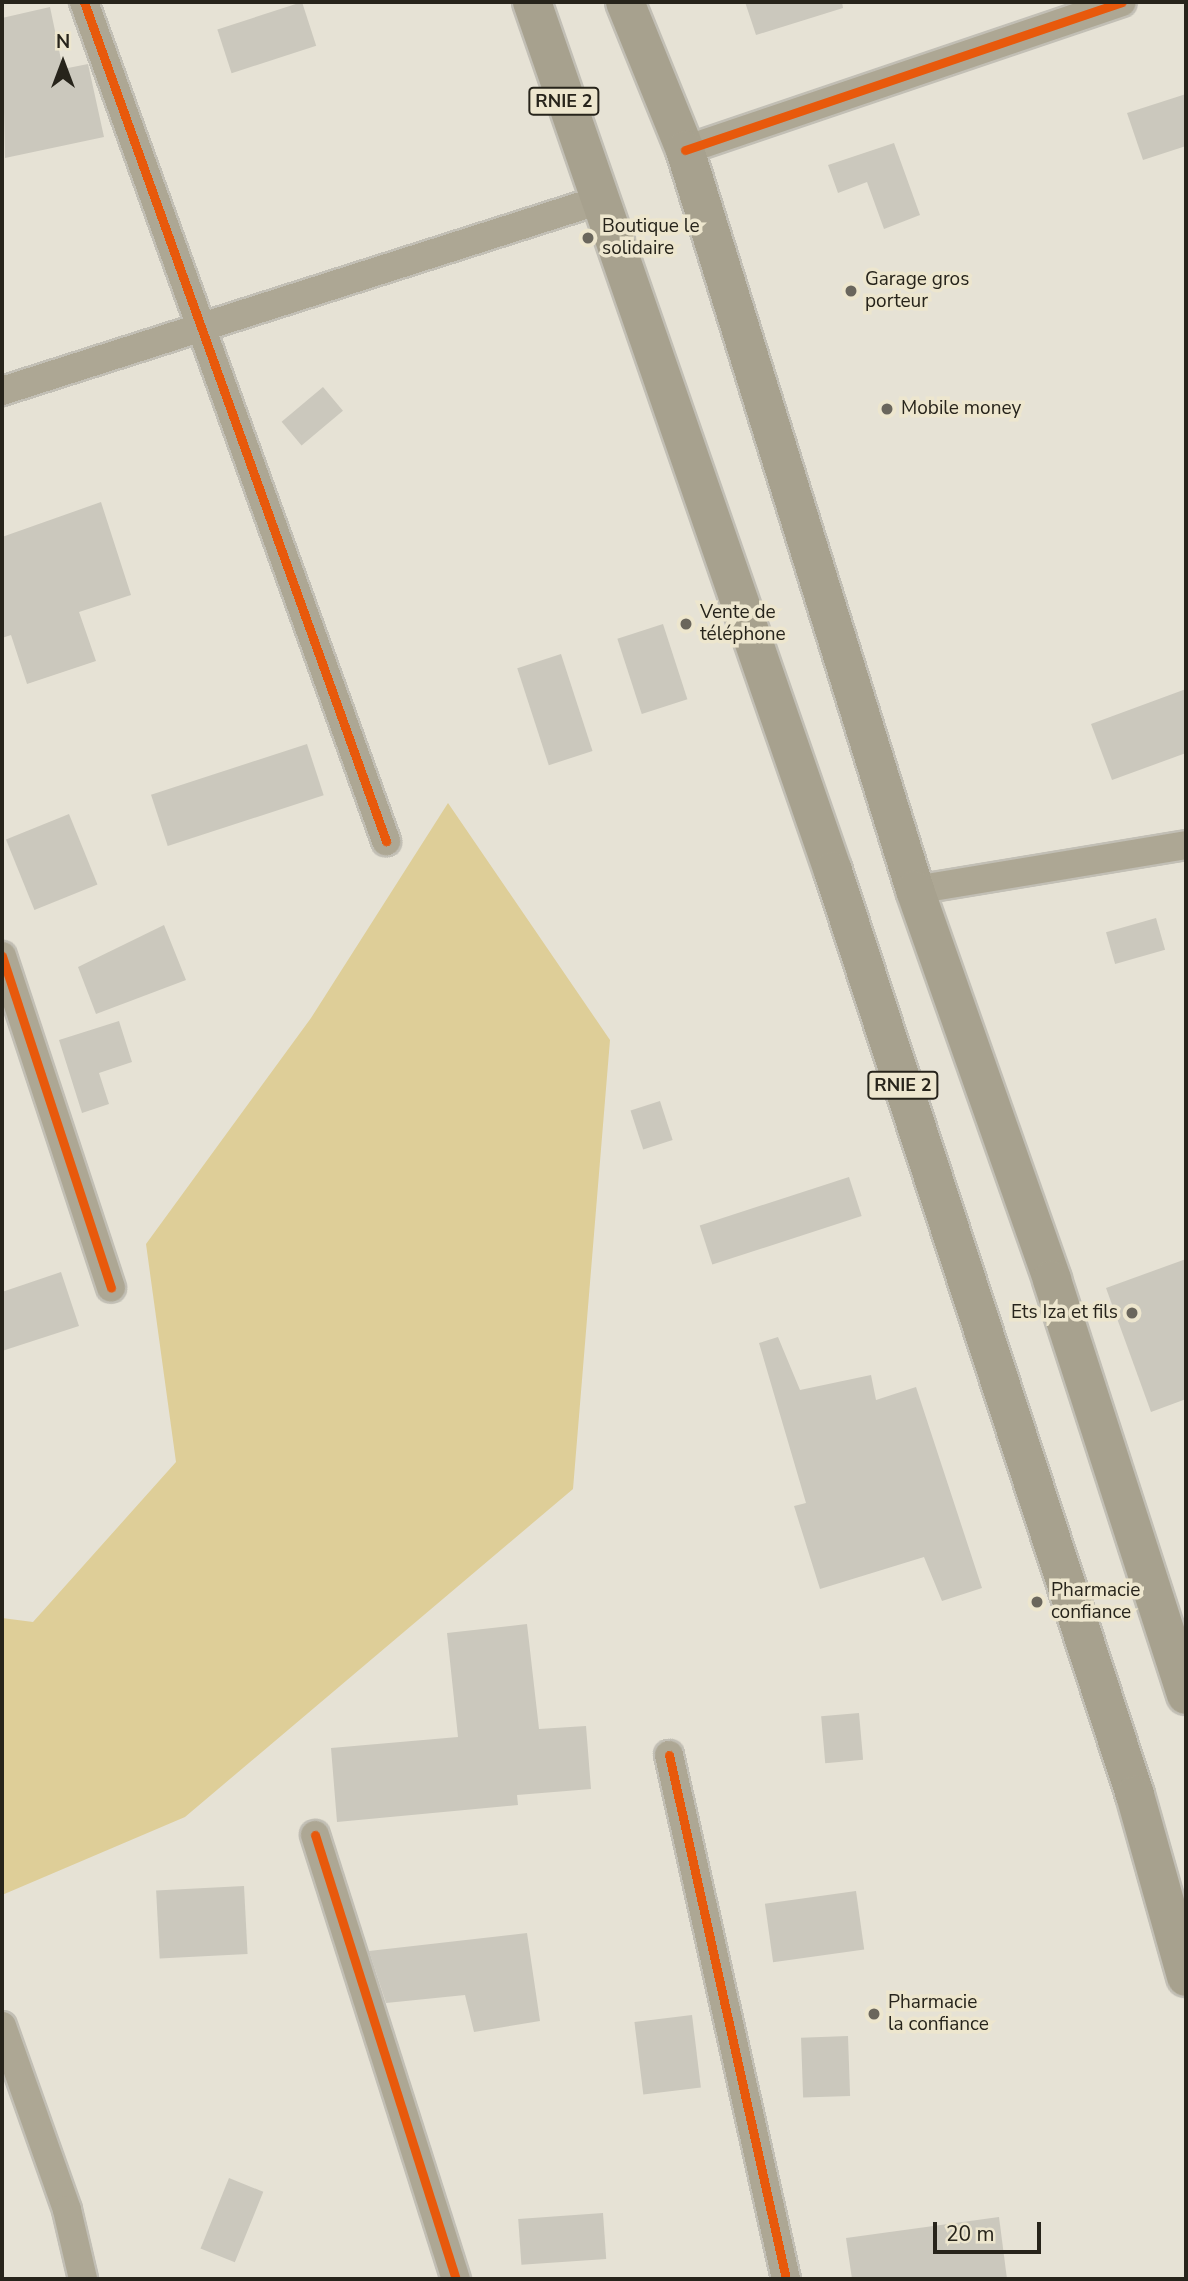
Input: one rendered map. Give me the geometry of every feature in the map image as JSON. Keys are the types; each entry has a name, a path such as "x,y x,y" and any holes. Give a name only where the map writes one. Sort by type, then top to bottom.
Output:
{"main road":[{"name":"RNIE 2","path":"532,2 597,201 833,870 1135,1795 1186,1977"},
{"path":"625,2 685,150 915,890 1052,1280 1186,1695"}],"street":[{"path":"84,2 197,326 386,841"},
{"path":"685,150 1122,2"},
{"path":"2,391 197,326 597,201"},
{"path":"915,890 1186,845"},
{"path":"2,956 111,1288"},
{"path":"669,1755 786,2279"},
{"path":"315,1835 456,2279"},
{"path":"2,2026 67,2210 83,2279"}],"shaded area":[{"path":"448,803 610,1040 573,1489 185,1817 2,1895 2,1618 33,1622 176,1462 146,1244 311,1018"}],"building":[{"path":"302,2 316,46 232,73 217,30"},
{"path":"745,2 842,2 843,8 756,35"},
{"path":"50,7 63,69 88,64 104,137 5,158 2,18"},
{"path":"1186,94 1186,146 1143,160 1127,113"},
{"path":"894,143 920,215 884,229 867,182 838,193 828,165"},
{"path":"323,387 343,411 302,445 282,422"},
{"path":"101,502 131,595 79,612 96,661 27,684 11,635 2,638 2,537"},
{"path":"663,624 687,699 642,714 617,639"},
{"path":"561,654 593,751 549,765 517,668"},
{"path":"1186,689 1186,753 1112,780 1091,724"},
{"path":"307,744 324,795 168,846 151,795"},
{"path":"69,814 97,884 34,910 6,839"},
{"path":"1156,918 1165,950 1115,964 1106,932"},
{"path":"164,925 186,980 96,1014 78,967"},
{"path":"119,1021 132,1062 99,1073 109,1104 82,1113 59,1040"},
{"path":"660,1101 673,1140 643,1150 631,1111"},
{"path":"849,1177 862,1216 712,1265 700,1226"},
{"path":"1186,1259 1186,1399 1151,1412 1106,1288"},
{"path":"61,1272 79,1326 2,1351 2,1292"},
{"path":"778,1337 800,1390 871,1375 876,1400 916,1387 982,1588 942,1601 924,1557 820,1589 794,1506 806,1503 759,1343"},
{"path":"527,1624 539,1729 586,1726 591,1789 517,1795 518,1805 337,1822 331,1748 458,1737 447,1633"},
{"path":"859,1713 863,1760 825,1763 821,1716"},
{"path":"244,1886 248,1954 160,1959 156,1891"},
{"path":"856,1891 864,1949 773,1962 765,1904"},
{"path":"527,1933 540,2021 474,2032 465,1995 386,2003 369,1951"},
{"path":"692,2015 701,2087 643,2095 634,2022"},
{"path":"848,2036 850,2096 803,2098 801,2038"},
{"path":"229,2178 263,2192 235,2262 201,2248"},
{"path":"603,2213 606,2259 521,2265 518,2219"},
{"path":"999,2217 1007,2279 852,2279 846,2238"}],"cycle path":[{"path":"84,2 386,841"},
{"path":"685,150 1122,2"},
{"path":"2,956 111,1288"},
{"path":"669,1755 786,2279"},
{"path":"315,1835 456,2279"}],"place":[{"name":"Boutique le solidaire","path":"588,238"},
{"name":"Garage gros porteur","path":"851,291"},
{"name":"Mobile money","path":"887,409"},
{"name":"Vente de téléphone","path":"686,624"},
{"name":"Ets Iza et fils","path":"1132,1313"},
{"name":"Pharmacie confiance","path":"1037,1602"},
{"name":"Pharmacie la confiance","path":"874,2014"}]}
